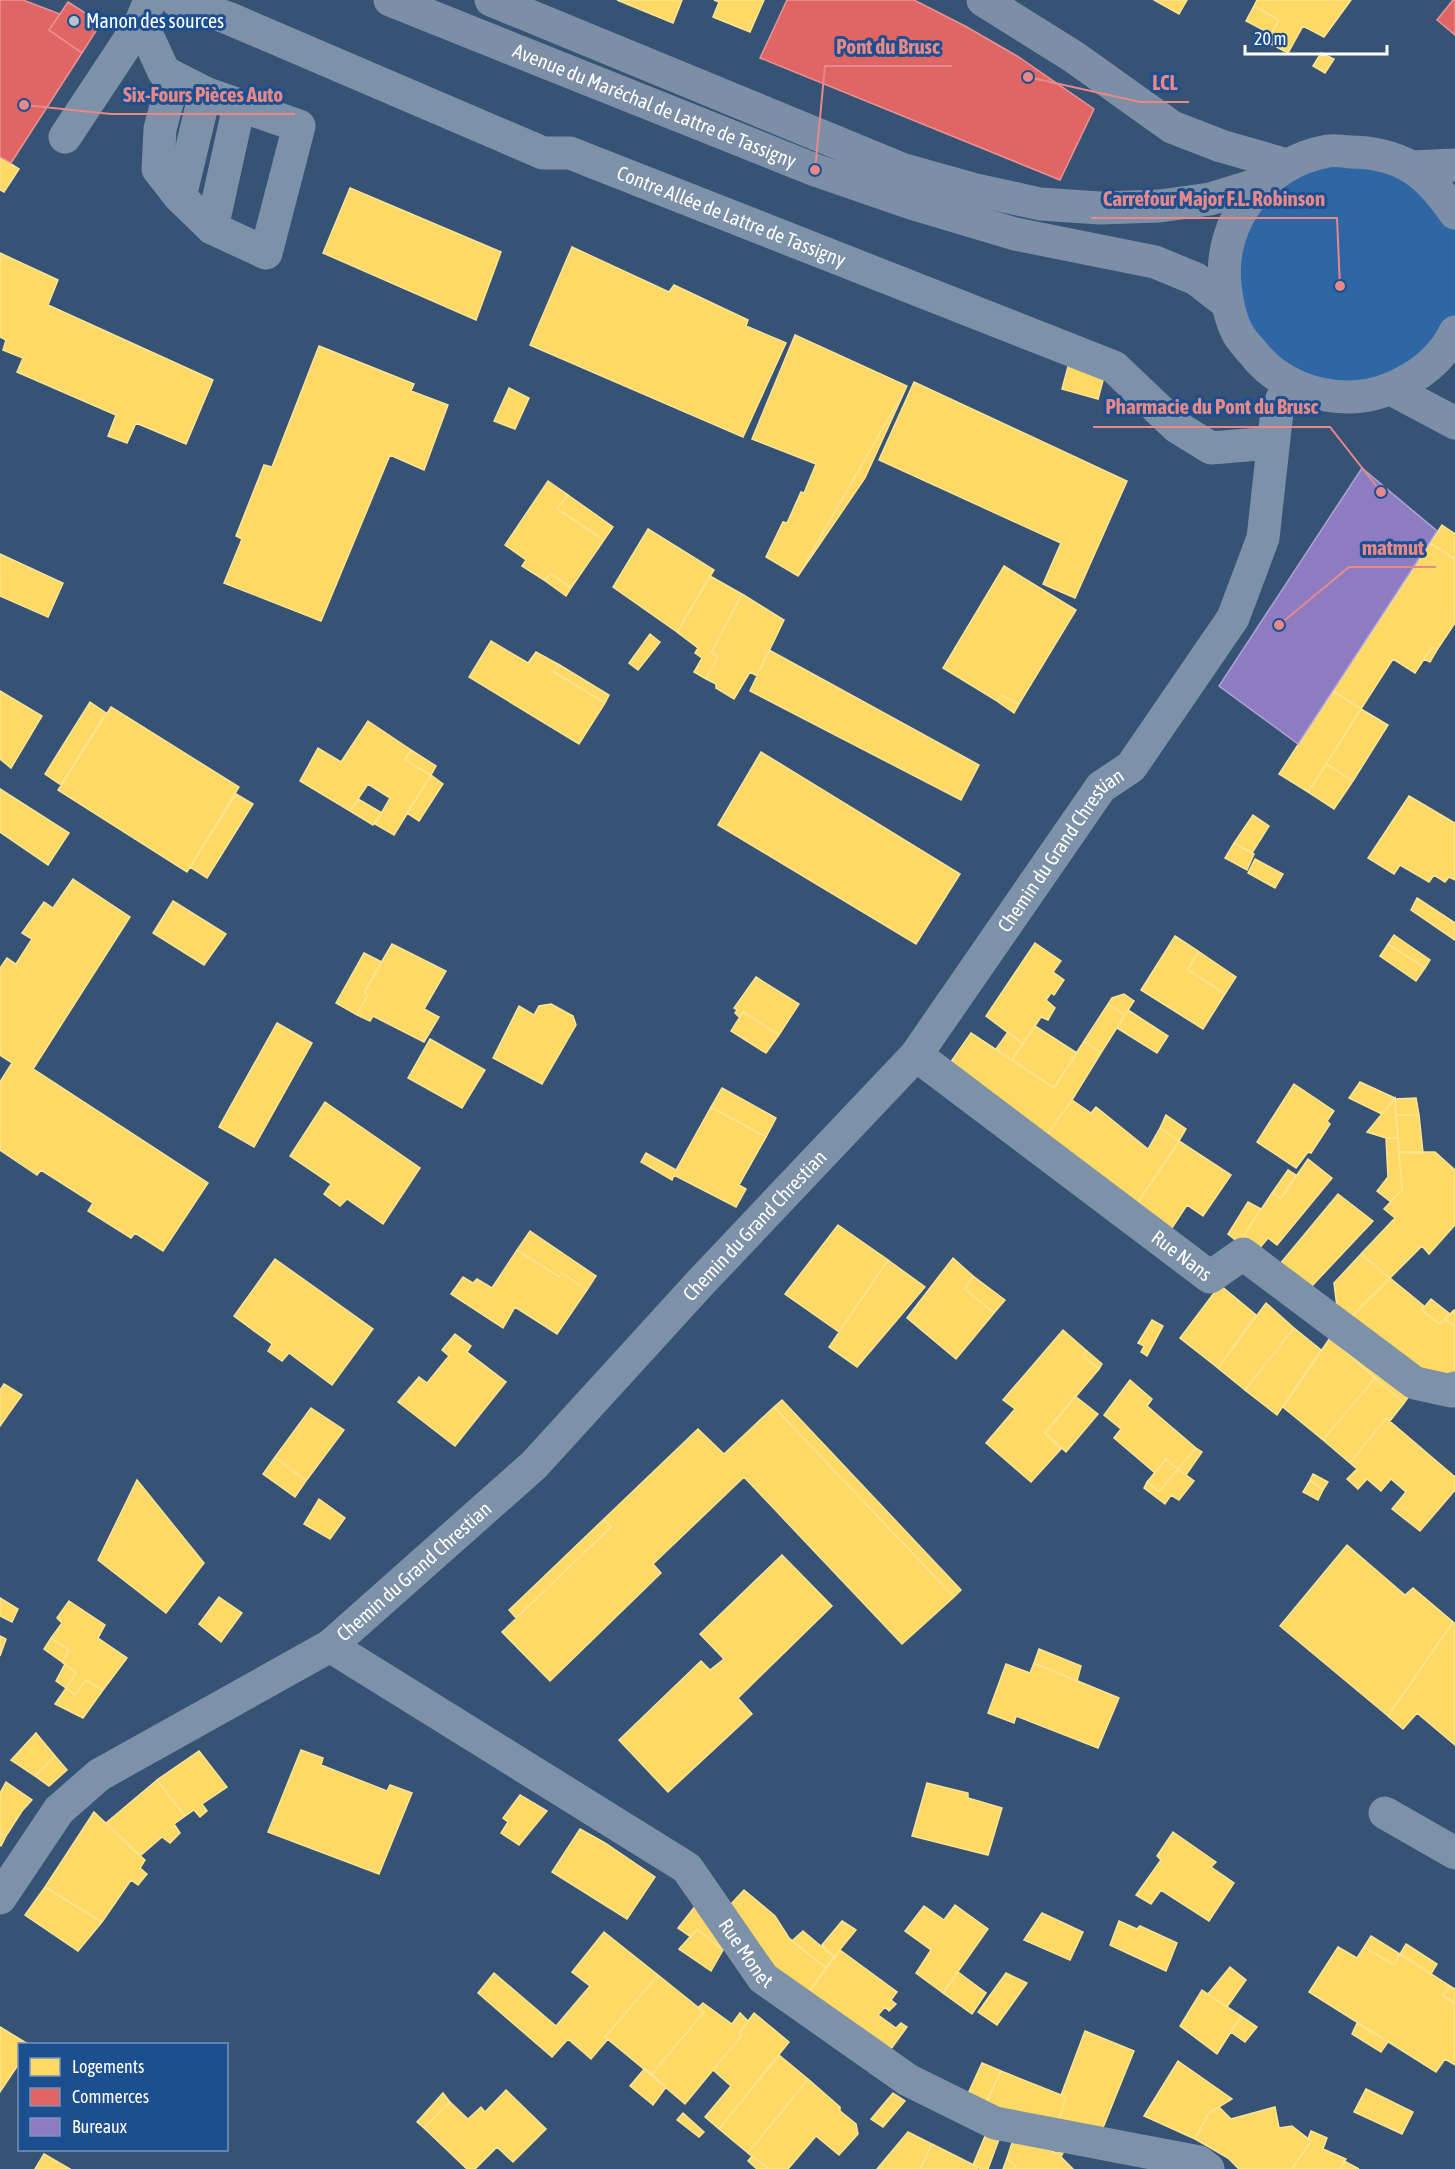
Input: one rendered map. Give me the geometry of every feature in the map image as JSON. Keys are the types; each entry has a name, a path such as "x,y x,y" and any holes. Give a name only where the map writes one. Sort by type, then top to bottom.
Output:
{"main road":[{"name":"Avenue du Maréchal de Lattre de Tassigny","path":"390,0 815,170 911,203 1016,234 1155,262 1196,279 1227,303"},
{"name":"Avenue du Maréchal de Lattre de Tassigny","path":"491,0 904,170 972,189 1040,204 1100,207 1160,206 1210,199 1328,151 1370,152 1411,167"},
{"path":"983,0 1074,57 1172,127 1221,146 1275,174 1243,206 1229,234 1223,268 1227,303 1240,336 1261,363 1290,383 1314,393 1340,397 1366,396 1391,389 1424,370 1450,343 1455,332"},
{"path":"1411,167 1455,165"},
{"path":"1411,167 1437,189 1455,213"},
{"path":"1391,389 1455,423"}],"street":[{"name":"Contre Allée de Lattre de Tassigny","path":"176,0 228,18 543,153 570,153 1114,367 1177,427 1211,448 1272,443"},
{"path":"146,11 164,72 174,77 205,93 298,126 266,253 212,228 180,197 158,169 160,129 174,77"},
{"path":"65,137 146,11"},
{"path":"180,197 205,93"},
{"path":"212,228 239,106"},
{"name":"Chemin du Grand Chrestian","path":"0,1898 59,1810 99,1776 330,1646 534,1465 701,1282 916,1055 1101,787 1131,767 1233,618 1263,537 1277,411 1290,383"},
{"name":"Rue Nans","path":"916,1055 1210,1277 1243,1254 1415,1383 1452,1390 1455,1388"},
{"name":"Rue Monet","path":"330,1646 687,1868 763,1978 908,2080 995,2123 1199,2162 1208,2169"},
{"path":"1385,1813 1455,1853"}],"shaded area":[{"path":"1370,152 1455,213 1455,332 1450,343 1340,397 1240,336 1229,234 1262,183"}],"building: Logements":[{"path":"617,0 682,0 673,23"},
{"path":"714,0 764,0 750,32 713,17 719,2"},
{"path":"1154,0 1187,0 1179,14"},
{"path":"1257,0 1351,0 1324,37 1303,26 1288,53 1267,42 1279,20 1254,6"},
{"path":"1254,6 1279,20 1271,34 1246,21"},
{"path":"1321,53 1334,59 1325,73 1313,66"},
{"path":"0,157 19,169 4,192 0,190"},
{"path":"350,188 501,252 476,320 323,253"},
{"path":"572,247 669,292 674,285 748,320 746,326 786,343 743,437 530,345"},
{"path":"0,253 58,280 48,305 213,380 186,444 136,423 127,443 108,436 116,415 17,372 23,358 3,350 6,340 0,337"},
{"path":"795,335 907,386 798,576 766,557 783,522 787,523 801,492 804,493 816,464 752,439"},
{"path":"319,346 414,384 411,391 448,405 424,470 390,455 321,621 224,583 242,539 236,536 264,465 272,467"},
{"path":"1069,363 1105,373 1098,399 1062,389"},
{"path":"914,382 1127,481 1075,598 1043,584 1061,543 879,460"},
{"path":"907,386 865,478 798,576"},
{"path":"509,388 529,398 515,429 494,421"},
{"path":"548,481 568,495 557,509 604,540 571,588 551,574 544,580 522,566 526,560 505,545"},
{"path":"568,495 613,527 604,540 557,509"},
{"path":"1442,525 1455,534 1455,559 1430,543"},
{"path":"648,529 714,570 677,632 613,587"},
{"path":"1430,543 1455,559 1455,623 1437,650 1432,647 1415,673 1393,659 1361,709 1333,691"},
{"path":"0,554 63,583 48,617 0,596"},
{"path":"1004,566 1076,610 1019,704 1001,695 997,701 943,668"},
{"path":"551,574 571,588 566,596 544,580"},
{"path":"710,576 742,594 711,653 718,657 706,679 694,672 702,658 695,653 698,648 677,632"},
{"path":"742,594 784,620 757,676 750,672 734,699 706,679 718,657 711,653"},
{"path":"650,634 660,642 638,670 629,663"},
{"path":"491,641 528,663 536,652 558,664 554,672 605,703 579,744 469,677"},
{"path":"1432,647 1437,650 1430,662 1424,659"},
{"path":"769,650 979,765 961,800 750,691"},
{"path":"558,664 609,695 605,703 554,672"},
{"path":"0,691 42,716 11,768 0,759"},
{"path":"1333,691 1361,709 1308,792 1279,774"},
{"path":"1001,695 1019,704 1014,713 997,701"},
{"path":"90,702 106,713 61,785 45,774"},
{"path":"111,707 239,787 187,872 58,790"},
{"path":"1361,709 1388,725 1353,781 1326,764"},
{"path":"368,721 411,750 405,760 431,775 394,835 375,824 390,798 368,784 350,811 300,781 318,748 341,762"},
{"path":"411,750 436,766 431,775 405,760"},
{"path":"761,752 960,874 916,944 718,825"},
{"path":"1326,764 1353,781 1334,809 1308,792"},
{"path":"431,775 443,784 419,821 407,813"},
{"path":"0,789 69,833 48,865 0,832"},
{"path":"236,794 253,804 207,878 190,867"},
{"path":"1409,796 1455,823 1455,880 1449,877 1445,882 1434,875 1429,882 1400,865 1394,874 1368,858"},
{"path":"358,799 382,813 373,825 350,811"},
{"path":"1253,815 1269,826 1252,853 1234,843"},
{"path":"1234,843 1254,854 1247,870 1225,858"},
{"path":"1255,859 1283,874 1275,888 1248,873"},
{"path":"73,879 130,917 33,1069 208,1183 163,1251 135,1233 131,1238 88,1211 93,1203 41,1170 37,1175 0,1150 0,1082 12,1063 0,1055 0,968 7,958 16,964 32,939 22,933 44,902 53,908"},
{"path":"1417,898 1455,923 1455,940 1411,910"},
{"path":"173,901 226,934 204,965 153,933"},
{"path":"1394,935 1430,960 1425,968 1388,944"},
{"path":"1175,936 1198,951 1188,970 1225,994 1203,1029 1141,990"},
{"path":"1035,943 1061,961 1053,972 1064,980 1054,995 1051,993 1046,1000 1055,1008 1048,1020 1041,1017 1023,1044 986,1016"},
{"path":"392,944 446,971 424,1009 439,1017 424,1042 373,1016 370,1021 357,1015 368,994 364,992"},
{"path":"1388,944 1425,968 1416,981 1380,956"},
{"path":"1198,951 1236,977 1225,994 1188,970"},
{"path":"364,953 382,962 364,992 368,994 357,1015 336,1003"},
{"path":"756,977 799,1004 779,1035 743,1012 739,1017 735,1013 737,1010 734,1008"},
{"path":"1124,994 1134,1001 1125,1015 1108,1004 1112,998"},
{"path":"551,1004 573,1016 576,1025 542,1084 493,1058 519,1006 534,1015 539,1006"},
{"path":"1108,1004 1125,1015 1101,1053 1084,1041"},
{"path":"1128,1010 1168,1036 1157,1053 1117,1028"},
{"path":"743,1012 779,1035 766,1053 731,1031"},
{"path":"277,1023 312,1043 254,1147 219,1127"},
{"path":"1035,1026 1077,1053 1054,1088 1012,1060"},
{"path":"1008,1032 1023,1044 1012,1060 996,1049"},
{"path":"971,1033 1054,1088 1084,1041 1101,1053 1072,1100 1042,1141 950,1063"},
{"path":"430,1039 485,1070 462,1108 408,1078"},
{"path":"1360,1082 1395,1098 1382,1114 1349,1098"},
{"path":"1294,1084 1334,1111 1327,1121 1330,1124 1311,1153 1308,1152 1296,1168 1257,1142"},
{"path":"722,1088 776,1118 766,1137 711,1107"},
{"path":"1395,1098 1398,1138 1386,1138 1367,1132"},
{"path":"1416,1098 1419,1115 1396,1115 1395,1099"},
{"path":"1072,1100 1091,1113 1096,1107 1148,1149 1160,1128 1179,1141 1134,1208 1042,1141"},
{"path":"325,1102 420,1168 383,1224 347,1199 340,1206 324,1194 331,1184 290,1156"},
{"path":"711,1107 766,1137 739,1185 746,1189 736,1207 674,1175 672,1180 641,1162 646,1153 676,1170"},
{"path":"1166,1115 1186,1129 1179,1141 1160,1128"},
{"path":"1396,1115 1419,1115 1423,1153 1399,1152"},
{"path":"1386,1138 1398,1138 1402,1190 1391,1202 1377,1191 1388,1177"},
{"path":"1179,1141 1231,1175 1203,1216 1187,1205 1170,1231 1134,1208"},
{"path":"1399,1152 1435,1152 1455,1170 1455,1225 1429,1254 1422,1246 1390,1278 1361,1254 1395,1218 1384,1209 1402,1190"},
{"path":"1308,1159 1332,1178 1277,1245 1268,1238 1258,1250 1242,1238 1272,1193 1281,1198"},
{"path":"1288,1170 1296,1175 1281,1198 1272,1193"},
{"path":"1338,1194 1373,1221 1310,1288 1279,1265"},
{"path":"1248,1202 1261,1209 1239,1243 1228,1234"},
{"path":"838,1225 888,1260 839,1332 785,1294"},
{"path":"530,1231 596,1276 587,1290 562,1273 559,1277 517,1250"},
{"path":"517,1250 559,1277 562,1273 587,1290 557,1334 515,1307 503,1328 451,1294 463,1277 473,1283 477,1279 492,1288"},
{"path":"1361,1254 1390,1278 1351,1317 1337,1307 1334,1283"},
{"path":"953,1258 973,1276 965,1289 994,1313 956,1359 907,1318"},
{"path":"275,1259 373,1329 332,1385 289,1353 282,1361 268,1351 272,1344 234,1316"},
{"path":"888,1260 925,1287 857,1367 829,1347"},
{"path":"973,1276 1005,1300 994,1313 965,1289"},
{"path":"1390,1278 1424,1306 1422,1310 1439,1324 1445,1319 1455,1327 1455,1380 1427,1377 1351,1317"},
{"path":"1220,1285 1256,1315 1218,1368 1180,1338"},
{"path":"1431,1299 1450,1314 1439,1324 1422,1310"},
{"path":"1266,1303 1294,1328 1245,1390 1218,1368"},
{"path":"1455,1311 1455,1327 1445,1319"},
{"path":"1152,1320 1163,1326 1147,1356 1141,1352 1144,1346 1138,1343"},
{"path":"1294,1328 1321,1350 1277,1415 1245,1390"},
{"path":"1063,1330 1087,1351 1083,1356 1099,1369 1045,1433 1061,1449 1031,1482 986,1443 1015,1409 1003,1400"},
{"path":"455,1334 471,1346 467,1352 506,1382 455,1446 398,1402 419,1377 427,1383 449,1356 442,1350"},
{"path":"1330,1338 1375,1378 1323,1440 1283,1407"},
{"path":"1342,1348 1381,1371 1375,1378"},
{"path":"1087,1351 1102,1364 1099,1369 1083,1356"},
{"path":"1381,1371 1409,1396 1404,1403 1375,1378"},
{"path":"1375,1378 1404,1403 1390,1421 1386,1418 1350,1463 1323,1440"},
{"path":"1130,1380 1152,1399 1147,1406 1196,1448 1178,1469 1166,1459 1155,1473 1114,1438 1121,1429 1104,1415"},
{"path":"4,1384 22,1395 0,1426 0,1390"},
{"path":"1075,1396 1098,1414 1066,1452 1045,1433"},
{"path":"782,1400 961,1590 954,1597 774,1407"},
{"path":"774,1407 954,1597 902,1644 744,1477 653,1564 661,1573 550,1681 502,1632 611,1527 604,1519 698,1429 724,1454"},
{"path":"311,1408 344,1430 306,1481 275,1457"},
{"path":"1386,1418 1455,1477 1455,1490 1420,1531 1392,1509 1406,1492 1391,1479 1381,1491 1367,1479 1358,1489 1347,1479 1357,1469 1350,1463"},
{"path":"1196,1448 1202,1452 1186,1475 1178,1469"},
{"path":"275,1457 306,1481 295,1497 263,1474"},
{"path":"1166,1459 1178,1469 1159,1492 1147,1482"},
{"path":"1178,1469 1194,1481 1179,1500 1171,1495 1165,1504 1144,1488 1147,1482 1159,1492"},
{"path":"1313,1474 1328,1482 1323,1490 1310,1480"},
{"path":"137,1480 204,1563 166,1613 98,1560"},
{"path":"1310,1480 1323,1490 1318,1500 1303,1492"},
{"path":"319,1499 345,1518 330,1539 304,1524"},
{"path":"604,1519 611,1527 516,1618 509,1610"},
{"path":"1347,1545 1405,1595 1413,1588 1453,1622 1388,1716 1280,1626"},
{"path":"782,1555 832,1606 738,1698 752,1714 668,1792 619,1740 701,1661 710,1670 724,1659 700,1634"},
{"path":"219,1597 242,1613 221,1642 199,1624"},
{"path":"0,1598 18,1609 12,1622 0,1616"},
{"path":"69,1601 105,1625 98,1638 127,1658 103,1690 86,1680 75,1695 66,1688 76,1673 62,1662 69,1650 51,1638 62,1623 57,1618"},
{"path":"1453,1622 1455,1624 1455,1745 1417,1713 1403,1729 1388,1716"},
{"path":"0,1636 6,1639 0,1656"},
{"path":"51,1638 69,1650 62,1662 44,1649"},
{"path":"1039,1649 1081,1666 1077,1681 1034,1663"},
{"path":"1034,1663 1119,1698 1098,1748 1016,1716 1014,1723 988,1713 1006,1664 1030,1673"},
{"path":"65,1664 76,1673 66,1688 56,1681"},
{"path":"86,1680 103,1690 83,1718 55,1704 66,1688 75,1695"},
{"path":"36,1733 55,1756 35,1776 11,1760"},
{"path":"301,1750 323,1758 321,1765 387,1791 390,1785 412,1793 379,1874 268,1832"},
{"path":"199,1751 227,1787 202,1804 207,1811 200,1817 194,1810 185,1816 157,1780"},
{"path":"55,1756 67,1770 49,1786 35,1776"},
{"path":"157,1780 185,1816 174,1824 180,1833 170,1843 162,1837 140,1856 106,1823"},
{"path":"6,1782 32,1800 6,1836 0,1833 0,1793"},
{"path":"927,1783 968,1793 968,1798 1002,1808 988,1855 912,1836"},
{"path":"520,1795 547,1811 519,1845 501,1833 508,1822 503,1818"},
{"path":"94,1812 145,1860 140,1868 147,1874 138,1885 131,1880 102,1922 45,1887"},
{"path":"580,1829 655,1877 627,1919 552,1872"},
{"path":"1173,1832 1216,1862 1211,1867 1234,1883 1209,1921 1161,1890 1151,1904 1136,1895 1161,1860 1157,1856"},
{"path":"0,1833 6,1836 1,1846 0,1845"},
{"path":"45,1887 102,1922 78,1951 25,1915"},
{"path":"744,1890 775,1916 789,1938 826,1968 806,1996 769,1963 730,1905"},
{"path":"696,1905 730,1936 723,1950 697,1929 691,1937 678,1928"},
{"path":"955,1905 988,1929 943,1993 916,1973 931,1950 905,1931 924,1906 944,1920"},
{"path":"1042,1913 1083,1932 1070,1960 1024,1940"},
{"path":"842,1921 856,1930 834,1957 822,1945"},
{"path":"1119,1921 1137,1929 1140,1926 1177,1943 1166,1971 1110,1945"},
{"path":"697,1929 723,1950 711,1971 679,1949"},
{"path":"803,1931 834,1957 826,1968 792,1941"},
{"path":"604,1932 658,1975 605,2037 608,2039 591,2059 568,2039 552,2057 478,1993 494,1973 556,2026 590,1986 572,1972"},
{"path":"1371,1936 1400,1954 1394,1965 1364,1947"},
{"path":"1406,1944 1437,1964 1431,1974 1400,1954"},
{"path":"1338,1947 1357,1958 1364,1947 1394,1965 1400,1954 1450,1986 1443,1996 1455,2003 1455,2065 1445,2059 1436,2072 1309,1992"},
{"path":"840,1950 897,1992 891,2000 896,2004 889,2011 885,2007 878,2015 896,2028 901,2023 907,2027 888,2053 806,1996"},
{"path":"1230,1967 1246,1980 1227,2007 1208,1994"},
{"path":"958,1972 986,1993 972,2014 943,1993"},
{"path":"1006,1973 1027,1983 997,2025 978,2012"},
{"path":"658,1975 704,2012 651,2075 605,2037"},
{"path":"1450,1986 1455,1989 1455,2003 1443,1996"},
{"path":"1202,1990 1241,2016 1217,2054 1180,2026"},
{"path":"703,2003 732,2024 740,2013 748,2021 739,2033 742,2035 685,2104 651,2075 704,2012 698,2008"},
{"path":"754,2013 789,2042 719,2129 705,2117 731,2086 713,2070 742,2035 739,2033"},
{"path":"1241,2016 1257,2027 1245,2042 1231,2032"},
{"path":"1357,2023 1388,2042 1381,2052 1352,2034"},
{"path":"0,2027 26,2043 18,2043 18,2065 0,2092"},
{"path":"1085,2031 1134,2051 1100,2135 1056,2128 1066,2097 1061,2095"},
{"path":"779,2055 808,2079 748,2153 719,2129"},
{"path":"1178,2061 1232,2099 1209,2113 1195,2139 1144,2116"},
{"path":"982,2063 1001,2071 985,2105 967,2096"},
{"path":"645,2068 666,2087 653,2105 630,2086"},
{"path":"1001,2071 1066,2097 1056,2128 985,2105"},
{"path":"808,2079 856,2124 858,2134 839,2155 816,2136 788,2169 769,2169 748,2153"},
{"path":"1366,2089 1413,2112 1402,2134 1354,2112"},
{"path":"506,2090 546,2129 513,2162 497,2147 475,2169 467,2169 424,2128 450,2102 468,2119 481,2107 485,2112"},
{"path":"443,2093 450,2102 424,2128 417,2122"},
{"path":"893,2093 905,2101 883,2127 871,2119"},
{"path":"1219,2107 1231,2119 1275,2107 1279,2128 1292,2126 1311,2141 1292,2169 1239,2169 1228,2158 1195,2139 1209,2113"},
{"path":"683,2113 704,2132 699,2137 677,2120"},
{"path":"988,2129 1001,2134 988,2169 981,2169 973,2165"},
{"path":"1311,2131 1327,2138 1323,2149 1346,2159 1340,2169 1292,2169 1311,2141 1308,2139"},
{"path":"908,2132 932,2144 920,2169 877,2169"},
{"path":"1014,2137 1057,2153 1059,2147 1064,2151 1061,2157 1073,2169 1018,2169 1007,2158"},
{"path":"932,2144 978,2167 977,2169 920,2169"},
{"path":"44,2154 70,2169 35,2169"},
{"path":"752,2156 769,2169 757,2169 748,2161"},
{"path":"1007,2158 1018,2169 1003,2169"},
{"path":"1344,2161 1359,2169 1340,2169"}],"building: Commerces":[{"path":"0,0 23,0 60,14 49,30 82,53 11,163 0,157"},
{"path":"787,0 914,0 1017,56 1094,109 1060,180 760,58"},
{"path":"1455,0 1455,35 1437,20"},
{"path":"68,2 101,23 82,53 49,30"}],"building: Bureaux":[{"path":"1362,468 1437,531 1298,744 1219,686"}],"place":[{"name":"Manon des sources","path":"74,21"},
{"name":"LCL","path":"1028,77"},
{"name":"Six-Fours Pièces Auto","path":"24,105"},
{"name":"Pont du Brusc","path":"815,170"},
{"name":"Carrefour Major F.L. Robinson","path":"1340,286"},
{"name":"Pharmacie du Pont du Brusc","path":"1381,492"},
{"name":"matmut","path":"1279,625"}]}
